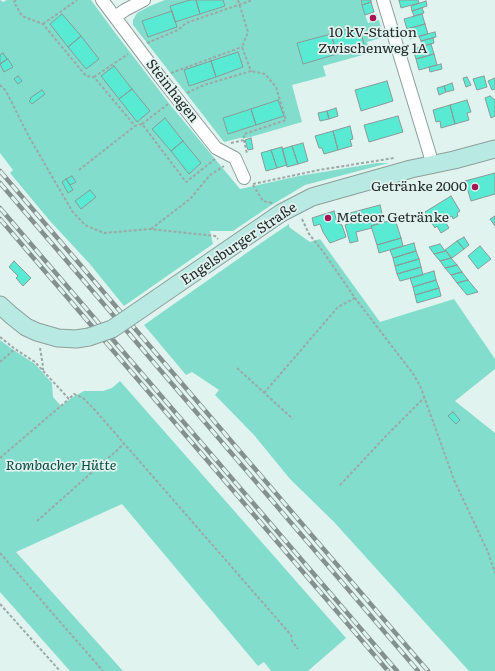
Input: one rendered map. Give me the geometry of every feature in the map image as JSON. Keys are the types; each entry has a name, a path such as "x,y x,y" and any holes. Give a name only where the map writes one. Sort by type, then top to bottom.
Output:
{"street":[{"name":"Steinhagen","path":"102,0 176,98 220,150 235,158"},
{"path":"115,17 144,0"},
{"path":"383,0 433,165"},
{"name":"Engelsburger Straße","path":"0,304 26,327 37,332 58,338 76,339 89,337 112,329 281,213 312,197 411,169 433,165 495,149"},
{"path":"235,158 248,181"}],"path":[{"path":"16,0 14,2 22,16 43,24 86,76 94,77 137,47 178,30 186,23 253,0"},
{"path":"43,24 77,0"},
{"path":"238,0 248,32 242,47 251,71"},
{"path":"160,77 242,47"},
{"path":"78,170 135,126 142,124 176,98 204,85 251,71 265,74 276,87 286,120 244,134 244,140 220,150 186,182 142,124"},
{"path":"94,77 135,126"},
{"path":"0,85 6,91 28,135 72,211 85,225 104,233 150,229 215,236 230,248"},
{"path":"263,201 248,181 400,157"},
{"path":"150,229 190,199 210,175 235,158"},
{"path":"300,216 309,234 322,250 355,298 414,375 454,480 488,552 495,573"},
{"path":"264,393 338,306 355,298"},
{"path":"0,337 35,362 69,399"},
{"path":"39,345 43,370"},
{"path":"0,362 15,349"},
{"path":"237,368 293,419"},
{"path":"0,458 74,394 83,398 291,635 292,640 298,648"},
{"path":"340,485 424,398"},
{"path":"37,521 124,444"},
{"path":"0,553 103,671"},
{"path":"0,604 60,671"}],"green space":[{"path":"0,0 3,2 7,0 91,0 172,107 240,189 299,176 377,163 389,163 305,185 233,231 210,231 213,244 124,306 89,263 50,221 10,173 13,170 0,153"},
{"path":"165,0 360,0 368,23 379,20 384,37 367,42 370,53 323,66 326,76 292,85 302,122 247,138 224,142 133,25 133,20 137,13"},
{"path":"289,224 289,227 310,242 320,239 380,322 454,299 495,359 495,369 455,401 495,433 495,671 469,671 334,522 290,479 254,435 215,395 219,390 192,372 186,375 144,325"},
{"name":"Rombacher Hütte","path":"0,340 35,364 52,383 53,397 61,406 84,391 103,391 112,388 120,381 346,638 308,671 271,671 264,662 258,666 122,504 16,552 123,671 70,671 0,592"}],"building":[{"path":"190,0 196,0 200,14 175,22 170,6"},
{"path":"196,0 223,0 225,6 200,14"},
{"path":"361,0 371,0 371,2 362,5"},
{"path":"399,0 418,0 419,3 401,8"},
{"path":"426,1 427,6 412,11 411,6"},
{"path":"371,2 374,12 365,15 362,5"},
{"path":"422,8 424,13 414,16 412,11"},
{"path":"172,11 177,27 148,37 142,21"},
{"path":"62,14 81,36 68,47 50,24"},
{"path":"422,14 425,24 407,29 404,19"},
{"name":"10 kV-Station Zwischenweg 1A","path":"376,15 377,19 371,21 370,17"},
{"path":"425,24 428,34 410,39 407,29"},
{"path":"360,28 365,48 349,53 348,50 337,54 331,34 348,29 348,32"},
{"path":"435,32 436,37 421,41 419,36"},
{"path":"331,34 337,54 303,64 297,43"},
{"path":"81,36 99,59 86,69 68,47"},
{"path":"433,38 434,43 423,46 421,41"},
{"path":"431,44 434,54 416,59 413,49"},
{"path":"238,52 243,67 216,77 211,61"},
{"path":"3,53 7,59 0,64 0,55"},
{"path":"434,54 437,65 419,70 416,59"},
{"path":"8,59 13,67 4,72 0,64"},
{"path":"211,61 216,77 189,86 184,70"},
{"path":"441,64 442,69 430,72 429,67"},
{"path":"114,66 132,89 119,99 101,76"},
{"path":"18,76 22,81 18,84 14,79"},
{"path":"484,76 487,87 477,90 473,79"},
{"path":"467,77 471,85 466,87 463,78"},
{"path":"495,78 495,89 492,90 488,81"},
{"path":"387,81 393,101 361,111 355,90"},
{"path":"452,83 454,90 446,92 444,86"},
{"path":"444,86 446,92 439,95 437,88"},
{"path":"132,89 150,111 137,122 119,99"},
{"path":"42,90 45,94 32,104 29,101 31,99 30,98"},
{"path":"490,96 495,100 495,116 491,118 485,98"},
{"path":"278,100 284,116 256,125 251,109"},
{"path":"467,100 471,112 467,113 469,120 455,124 450,105"},
{"path":"450,105 455,124 441,128 440,121 436,122 433,110"},
{"path":"336,108 338,116 329,119 327,111"},
{"path":"251,109 256,125 228,134 223,118"},
{"path":"327,111 329,119 320,121 318,113"},
{"path":"398,116 403,132 369,142 364,125"},
{"path":"165,118 183,141 171,151 152,129"},
{"path":"350,126 353,139 350,140 352,146 338,150 333,131"},
{"path":"333,131 338,150 324,154 322,148 319,148 315,136"},
{"path":"251,138 253,149 248,150 245,140"},
{"path":"183,141 201,163 189,174 171,151"},
{"path":"303,143 308,161 298,164 292,146"},
{"path":"292,146 298,164 287,167 282,149"},
{"path":"282,147 287,165 277,168 271,150"},
{"path":"271,150 277,168 266,171 261,153"},
{"path":"495,173 495,194 471,201 465,181"},
{"path":"72,176 76,182 70,185 66,179"},
{"path":"66,179 73,190 68,193 62,182"},
{"path":"90,190 96,197 81,209 75,201"},
{"path":"451,196 460,211 457,213 458,216 453,219 452,216 444,220 449,228 441,233 437,226 435,228 425,212"},
{"path":"380,205 384,222 371,226 372,228 356,232 358,241 350,243 345,225 353,222 350,213"},
{"path":"334,211 337,222 342,225 346,237 330,243 320,224 314,226 312,218"},
{"path":"495,216 495,226 490,219"},
{"path":"395,219 401,238 377,245 371,226"},
{"path":"464,237 469,245 464,249 457,241"},
{"path":"401,238 403,246 379,253 377,245"},
{"path":"457,241 464,249 452,258 445,250"},
{"path":"414,243 416,251 393,258 390,250"},
{"path":"440,244 445,251 434,254 429,247"},
{"path":"480,246 491,259 478,269 468,256"},
{"path":"416,251 419,259 395,266 393,258"},
{"path":"446,251 451,258 440,261 434,254"},
{"path":"451,258 457,265 445,268 440,261"},
{"path":"419,259 421,267 397,274 395,266"},
{"path":"14,261 31,278 23,286 16,278 18,276 9,267"},
{"path":"457,265 462,272 451,275 445,268"},
{"path":"421,267 423,275 400,281 397,274"},
{"path":"434,271 436,280 413,287 410,278"},
{"path":"462,272 468,280 457,283 451,275"},
{"path":"436,280 439,288 415,295 413,287"},
{"path":"468,280 478,292 467,295 457,283"},
{"path":"439,288 441,296 417,303 415,295"},
{"path":"453,412 460,420 456,424 448,416"}],"railway":[{"path":"0,171 428,671"},
{"path":"0,183 418,671"},
{"path":"0,208 397,671"},
{"path":"0,219 388,671"}],"place":[{"name":"10 kV-Station Zwischenweg 1A","path":"373,18"},
{"name":"Getränke 2000","path":"475,187"},
{"name":"Meteor Getränke","path":"328,218"}]}
